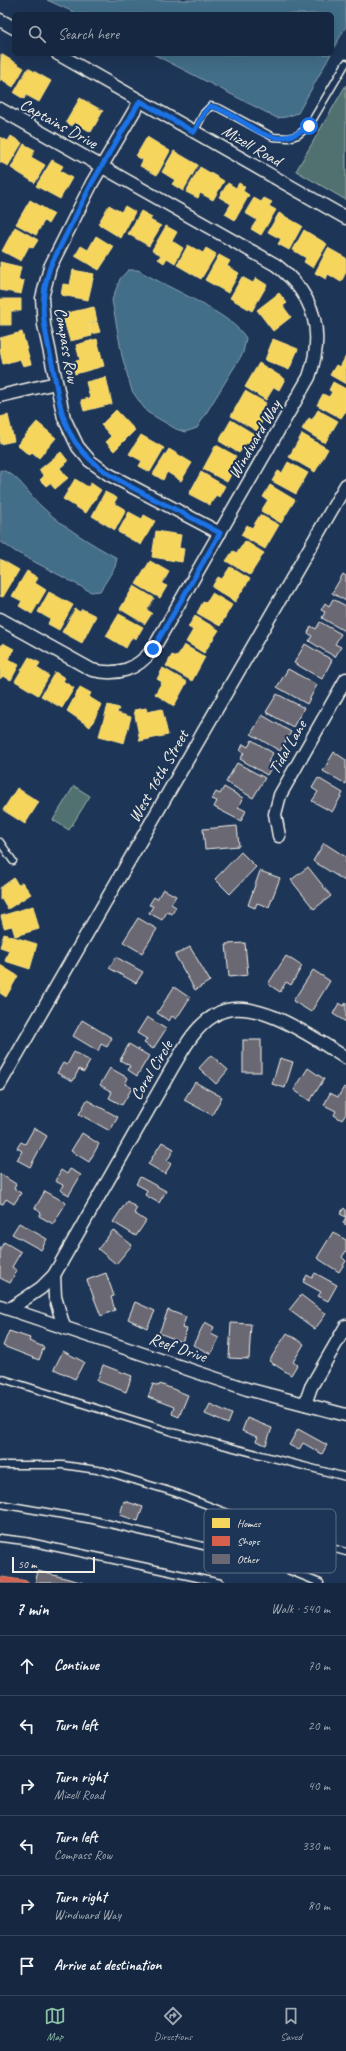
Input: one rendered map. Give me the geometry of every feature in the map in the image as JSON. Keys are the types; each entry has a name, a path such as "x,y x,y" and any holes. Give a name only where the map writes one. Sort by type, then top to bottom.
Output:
{"street":[{"path":"0,20 12,27"},
{"name":"Mizell Road","path":"61,56 346,218"},
{"name":"Compass Row","path":"140,101 102,166 50,267 42,298 43,316 64,418 70,433 90,461 108,474 220,533"},
{"name":"Captains Drive","path":"0,109 102,166"},
{"name":"Windward Way","path":"0,618 92,670 105,673 127,670 146,659 309,377 314,362 317,345 317,328 313,312 299,286 276,265 102,166"},
{"path":"0,396 56,383"},
{"name":"West 16th Street","path":"0,1084 346,486"},
{"name":"Tidal Lane","path":"279,836 275,814 280,795 346,679"},
{"name":"Coral Circle","path":"5,1307 41,1288 54,1275 191,1037 215,1014 232,1009 253,1010 277,1018 346,1058"},
{"path":"54,1275 55,1297 64,1327"},
{"name":"Reef Drive","path":"5,1307 247,1389 346,1415"},
{"path":"305,1404 312,1387 346,1326"}],"lane":[{"path":"194,132 204,113 210,106 219,108 256,130 273,137 289,138 298,135 309,126 346,63"},
{"path":"0,842 13,861"},
{"path":"0,1378 172,1432 346,1477"},
{"path":"0,1465 63,1465 104,1471 176,1493 218,1509"},
{"path":"0,1504 93,1520 204,1546"},
{"path":"0,1538 25,1541 220,1583"},
{"path":"336,1549 346,1552"},
{"path":"295,1573 320,1583"}],"green space":[{"path":"346,85 346,200 296,171"},
{"path":"74,786 90,796 69,830 53,820"}],"water":[{"path":"47,0 346,0 346,26 334,48 334,12 74,12"},
{"path":"157,56 330,56 298,113 277,118"},
{"path":"128,270 138,270 213,310 227,319 246,338 243,353 197,428 185,432 176,429 147,412 132,391 122,356 112,300 120,279"},
{"path":"0,470 17,479 36,501 58,521 117,558 115,567 100,591 91,592 16,552 1,542"}],"building: Homes":[{"path":"1,54 24,68 13,87 1,79 0,81"},
{"path":"28,68 51,81 39,102 26,95 24,99 14,93"},
{"path":"80,98 103,111 91,132 74,122 72,126 66,122"},
{"path":"11,136 22,143 8,166 0,162 0,137 8,141"},
{"path":"147,137 170,151 157,175 140,166 143,160 136,156"},
{"path":"24,144 35,150 31,157 45,165 35,183 11,168"},
{"path":"174,151 198,165 183,191 172,184 175,180 162,172"},
{"path":"52,160 63,166 60,171 72,178 60,199 36,186"},
{"path":"200,167 224,181 213,200 200,193 198,198 186,192"},
{"path":"228,183 236,188 239,183 245,187 243,191 249,195 235,220 225,214 231,204 219,197"},
{"path":"254,198 261,202 264,198 272,202 269,206 276,210 261,235 251,229 257,220 245,213"},
{"path":"30,200 54,214 48,224 44,221 36,235 16,224"},
{"path":"109,205 121,212 125,206 135,212 121,238 98,224"},
{"path":"141,211 152,217 150,220 161,226 149,246 128,234"},
{"path":"279,213 302,226 289,250 278,244 281,239 268,232"},
{"path":"166,226 177,232 172,241 183,248 175,263 167,258 164,263 158,259 161,255 152,250"},
{"path":"15,227 38,240 33,248 29,246 21,261 2,251"},
{"path":"304,230 327,244 313,268 304,262 306,258 293,250"},
{"path":"96,236 114,247 99,270 75,256 81,246 88,250"},
{"path":"188,245 203,253 206,248 216,254 201,279 177,265"},
{"path":"328,248 346,258 346,272 341,282 328,274 326,279 315,273"},
{"path":"219,255 230,261 227,266 239,273 228,293 205,280"},
{"path":"0,262 21,267 18,280 24,281 21,294 0,290"},
{"path":"73,270 94,274 88,300 61,295 63,284 70,285"},
{"path":"242,277 253,283 256,278 267,285 252,311 230,298"},
{"path":"279,293 287,303 283,306 291,317 273,331 257,310"},
{"path":"0,299 21,299 21,311 11,311 11,325 0,325"},
{"path":"94,307 97,321 89,323 92,336 70,341 62,314"},
{"path":"97,322 100,332 92,334 89,324"},
{"path":"22,332 31,364 23,366 20,359 3,364 0,351 0,338"},
{"path":"97,339 104,366 75,374 72,362 80,360 76,345"},
{"path":"273,339 298,349 289,370 265,360"},
{"path":"346,356 346,384 330,375 336,365 340,367"},
{"path":"259,363 285,379 279,390 274,387 266,400 245,387"},
{"path":"106,377 112,404 84,411 81,400 90,398 86,382"},
{"path":"333,382 346,389 346,412 341,418 317,405 323,394 329,397 332,392 329,390"},
{"path":"245,391 266,403 257,417 263,420 257,431 231,416"},
{"path":"116,410 135,430 114,451 106,442 111,436 101,425"},
{"path":"318,410 338,421 325,443 302,429 309,418 312,420"},
{"path":"8,415 14,441 0,444 0,417"},
{"path":"231,420 254,434 248,444 246,443 239,453 219,441"},
{"path":"37,422 56,438 39,458 32,452 29,455 17,445"},
{"path":"302,434 328,449 315,472 289,457"},
{"path":"141,435 164,448 150,472 139,466 142,461 129,454"},
{"path":"216,445 236,456 228,469 233,471 227,482 203,469"},
{"path":"169,449 192,463 181,481 167,472 163,480 153,474"},
{"path":"61,452 68,461 60,468 68,478 55,489 50,483 46,486 40,480 44,476 39,470"},
{"path":"288,462 308,473 296,494 272,481 278,471 282,473"},
{"path":"201,472 225,486 219,497 216,495 210,505 189,494"},
{"path":"75,479 88,487 91,483 101,490 86,513 63,499"},
{"path":"270,485 295,500 281,523 261,511 268,500 263,497"},
{"path":"105,492 117,498 114,503 126,510 115,530 92,516"},
{"path":"129,512 142,519 144,515 155,521 141,545 118,532"},
{"path":"260,515 279,525 265,549 241,535 247,525 252,528"},
{"path":"156,531 181,535 179,548 184,549 182,562 152,557"},
{"path":"245,541 264,553 250,575 226,561 233,551 237,553"},
{"path":"0,559 19,570 3,597 0,596"},
{"path":"150,561 169,572 162,584 167,586 160,598 136,584"},
{"path":"230,567 250,579 235,602 212,587 218,577 222,579"},
{"path":"27,571 38,578 35,583 46,590 32,614 19,606 22,601 12,596"},
{"path":"134,586 154,598 147,610 152,613 145,624 120,609"},
{"path":"49,592 73,605 59,630 48,624 50,619 38,612"},
{"path":"212,593 232,605 220,626 197,613 203,602 206,603"},
{"path":"75,609 80,612 82,609 96,616 82,643 62,632"},
{"path":"119,614 143,627 136,639 132,637 126,648 106,636"},
{"path":"195,616 219,630 204,653 186,642 193,630 188,627"},
{"path":"3,643 14,649 8,659 19,665 11,680 3,676 0,679 0,648"},
{"path":"184,645 205,657 192,681 166,666 172,655 177,657"},
{"path":"29,657 40,663 37,668 49,676 38,695 15,681"},
{"path":"163,668 187,682 174,706 155,694 162,682 157,679"},
{"path":"55,672 65,678 63,681 74,688 62,708 41,696"},
{"path":"80,687 91,693 89,697 102,705 90,727 67,711"},
{"path":"108,705 119,708 117,713 131,717 124,743 99,736"},
{"path":"146,708 147,712 162,709 168,735 140,741 134,710"},
{"path":"17,788 39,802 25,824 3,810"},
{"path":"14,878 18,885 22,882 31,894 8,909 2,899 0,900 0,888"},
{"path":"33,906 39,929 15,936 12,926 4,928 1,916"},
{"path":"4,934 37,944 30,969 5,961 9,950 0,947"},
{"path":"0,965 18,976 6,997 0,993"}],"building: Shops":[{"path":"2,1577 28,1581 28,1583 0,1583"}],"building: Other":[{"path":"343,574 346,576 346,601 332,593"},
{"path":"333,599 346,606 346,632 322,618 325,612 321,610 325,603 329,606"},
{"path":"320,622 341,634 335,644 341,647 335,657 309,641 312,636 308,633 311,626 316,629"},
{"path":"305,644 332,660 322,679 294,663"},
{"path":"288,669 317,685 307,704 277,687"},
{"path":"277,694 304,708 293,727 266,712"},
{"path":"262,715 291,732 280,751 251,734"},
{"path":"252,740 273,753 268,762 273,765 267,775 240,759 244,753 240,751 243,744 248,747"},
{"path":"334,752 346,760 346,784 323,771"},
{"path":"237,763 265,778 253,798 226,782"},
{"path":"318,778 343,793 332,812 312,801 318,792 312,788"},
{"path":"224,787 243,798 238,807 246,811 241,821 214,807 217,801 212,799 216,792 220,794"},
{"path":"237,826 239,846 205,849 203,829"},
{"path":"324,843 346,857 345,881 313,861"},
{"path":"241,852 256,867 230,894 215,879"},
{"path":"308,867 331,896 314,909 291,880"},
{"path":"260,871 280,878 269,907 257,903 255,908 248,905"},
{"path":"163,889 176,896 171,904 176,907 172,914 167,912 162,920 149,913 153,906 149,905 154,897 157,899"},
{"path":"138,918 157,929 142,953 123,942"},
{"path":"245,943 248,975 229,977 226,944"},
{"path":"190,947 210,981 195,990 175,955"},
{"path":"286,956 302,966 291,985 286,982 280,992 268,984"},
{"path":"116,957 143,972 136,983 109,968"},
{"path":"313,970 330,981 311,1012 293,1001"},
{"path":"174,987 190,998 176,1019 172,1016 169,1021 157,1013"},
{"path":"346,1002 346,1022 333,1014 339,1003 344,1006"},
{"path":"147,1017 166,1029 153,1049 144,1043 147,1039 137,1033"},
{"path":"82,1020 112,1038 107,1047 101,1044 98,1051 73,1036"},
{"path":"243,1040 261,1040 261,1072 243,1072"},
{"path":"129,1044 149,1056 137,1076 128,1070 130,1066 120,1060"},
{"path":"74,1052 90,1061 84,1072 79,1069 73,1081 57,1073 63,1063 67,1065"},
{"path":"211,1055 228,1070 216,1084 199,1068"},
{"path":"280,1058 293,1062 285,1088 272,1084"},
{"path":"110,1068 128,1078 125,1084 132,1088 122,1105 109,1098 112,1092 100,1085"},
{"path":"308,1068 324,1079 310,1101 294,1090"},
{"path":"195,1082 222,1097 212,1115 184,1100"},
{"path":"344,1087 346,1088 346,1114 342,1120 334,1115 336,1111 324,1105 330,1093 338,1097"},
{"path":"87,1100 118,1117 110,1131 79,1114"},
{"path":"34,1128 47,1136 30,1167 17,1160 22,1151 17,1148 21,1142 25,1144"},
{"path":"82,1133 99,1144 89,1162 71,1151"},
{"path":"162,1142 174,1149 167,1161 171,1164 165,1174 148,1164"},
{"path":"70,1169 81,1175 69,1195 60,1190 63,1185 55,1181 61,1170 67,1174"},
{"path":"0,1174 16,1184 14,1189 21,1193 14,1204 6,1199 3,1204 0,1203"},
{"path":"140,1177 166,1191 159,1203 145,1195 147,1190 136,1184"},
{"path":"45,1191 66,1203 53,1224 39,1216 41,1213 35,1208"},
{"path":"127,1201 137,1208 134,1213 146,1221 136,1236 113,1222"},
{"path":"344,1208 346,1210 346,1217 340,1214"},
{"path":"346,1217 346,1225 343,1223"},
{"path":"19,1223 47,1239 41,1250 12,1234"},
{"path":"113,1230 132,1245 116,1264 98,1249"},
{"path":"333,1232 346,1240 346,1251 342,1257 346,1261 339,1272 317,1258"},
{"path":"4,1242 21,1252 12,1267 17,1271 10,1283 0,1278 0,1249"},
{"path":"106,1273 114,1296 111,1297 115,1310 101,1316 87,1280"},
{"path":"315,1273 337,1285 328,1301 318,1296 321,1292 303,1282 307,1275 312,1278"},
{"path":"301,1295 326,1314 315,1329 289,1310"},
{"path":"135,1302 155,1311 147,1328 128,1319"},
{"path":"168,1310 186,1317 182,1328 187,1329 182,1342 159,1333"},
{"path":"205,1322 214,1327 211,1334 219,1338 211,1354 193,1345"},
{"path":"231,1323 251,1324 249,1359 229,1358"},
{"path":"9,1331 30,1338 29,1341 44,1347 39,1360 3,1346"},
{"path":"287,1333 304,1344 293,1362 297,1365 291,1375 269,1361"},
{"path":"63,1351 84,1362 75,1379 54,1369"},
{"path":"103,1365 132,1376 126,1392 97,1381"},
{"path":"153,1384 159,1386 160,1384 188,1395 179,1417 172,1414 174,1407 148,1397"},
{"path":"210,1404 232,1414 228,1424 205,1414"},
{"path":"247,1418 272,1428 266,1445 256,1441 258,1437 242,1431"},
{"path":"298,1429 327,1445 322,1454 303,1443 299,1450 289,1445"},
{"path":"124,1501 143,1507 138,1521 120,1515"},
{"path":"38,1571 84,1583 35,1583"}],"route":[{"path":"153,649 220,533 108,474 90,461 78,447 64,418 44,325 42,298 45,282 50,267 92,183 140,101 194,132 204,113 210,106 219,108 256,130 273,137 289,138 298,135 309,126"}]}
